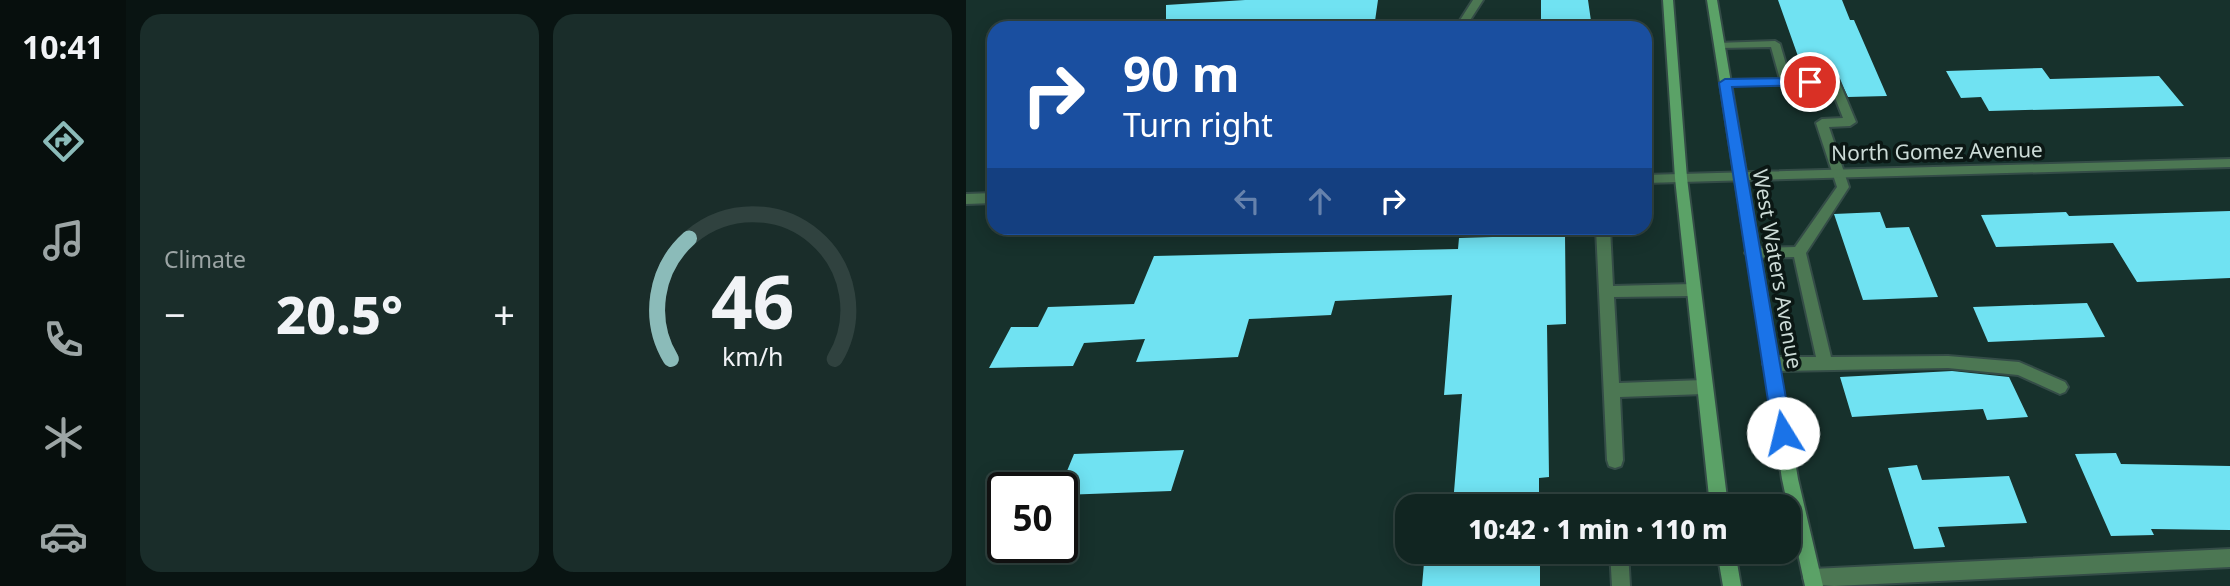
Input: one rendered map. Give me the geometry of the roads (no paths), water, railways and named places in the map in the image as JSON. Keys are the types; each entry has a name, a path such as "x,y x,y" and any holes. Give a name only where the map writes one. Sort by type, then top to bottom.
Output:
{"main road":[{"path":"1668,0 1681,178 1717,494"},
{"name":"West Waters Avenue","path":"1712,0 1790,479 1813,582"},
{"path":"1728,564 1732,586"}],"street":[{"path":"1464,21 1478,0"},
{"path":"1720,45 1775,44 1786,82"},
{"path":"1725,83 1834,81 1850,122 1822,123 1843,187 1799,252 1825,363"},
{"name":"North Gomez Avenue","path":"1652,179 2230,163"},
{"path":"966,199 987,198"},
{"path":"1604,235 1615,460"},
{"path":"1752,253 1799,252"},
{"path":"1607,292 1693,290"},
{"path":"1771,364 1948,362 2019,369 2060,387"},
{"path":"1612,390 1704,387"},
{"path":"1813,582 2230,558"},
{"path":"1620,564 1621,586"}]}
